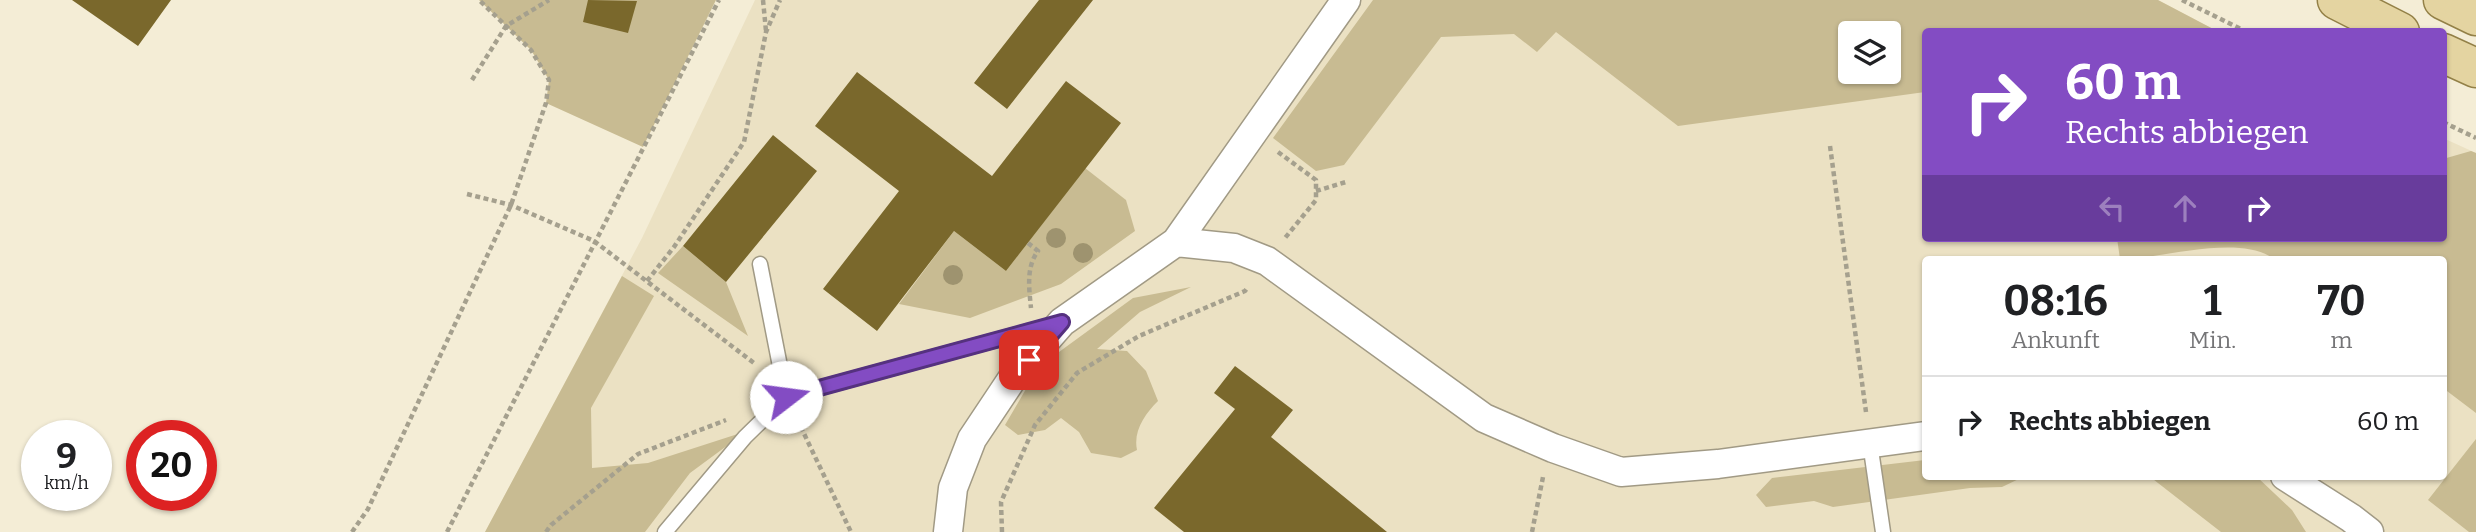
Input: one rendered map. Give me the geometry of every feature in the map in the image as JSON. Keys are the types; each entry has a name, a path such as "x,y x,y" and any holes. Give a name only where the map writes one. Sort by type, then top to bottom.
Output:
{"main road":[{"path":"2337,0 2392,28"},
{"path":"2443,0 2476,16"},
{"path":"2447,55 2476,68"}],"street":[{"path":"948,532 953,488 972,439 1012,379 1062,322 1176,242 1346,0"},
{"path":"1176,242 1234,248 1267,261 1484,418 1553,448 1621,472 1718,464 1922,436"},
{"path":"2291,480 2369,532"}],"lane":[{"path":"760,264 786,397"},
{"path":"665,532 745,438 786,397 1062,322"},
{"path":"1870,443 1883,532"}],"path":[{"path":"352,532 368,509 510,205 546,103 550,80 531,50 479,0"},
{"path":"472,80 506,26 549,0"},
{"path":"447,532 719,0"},
{"path":"763,0 766,32"},
{"path":"648,281 744,142 766,32 780,0"},
{"path":"2182,0 2239,28"},
{"path":"2447,124 2476,138"},
{"path":"1002,532 1001,502 1035,425 1077,373 1139,336 1245,291 1316,200 1316,180 1252,133"},
{"path":"1830,146 1870,443"},
{"path":"1316,191 1346,182"},
{"path":"467,194 510,205 594,241 758,366"},
{"path":"1028,243 1038,251 1031,261 1029,290 1034,330"},
{"path":"546,532 551,525 638,454 786,397"},
{"path":"806,439 850,532"}],"shaded area":[{"path":"479,0 716,0 643,147 546,103 549,80 531,50"},
{"path":"755,0 2158,0 2211,28 1922,28 1922,242 2447,242 2447,140 2476,153 2476,532 485,532 642,238"},
{"path":"1373,0 2158,0 2211,28 1922,28 1922,92 1678,126 1556,32 1537,52 1514,34 1441,37 1344,165 1316,171 1273,138"},
{"path":"2471,151 2476,153 2476,413 2447,391 2447,256 2268,256 2241,248 2221,248 2151,256 2120,256 2118,242 2447,242 2447,158"},
{"path":"1085,168 1126,200 1135,231 1061,284 970,318 899,304 954,231 1006,271"},
{"path":"683,246 726,282 748,336 658,273"},
{"path":"622,276 654,296 591,408 592,468 648,463 747,431 690,473 645,532 485,532"},
{"path":"1191,287 1140,312 1097,349 1127,351 1146,371 1158,401 1141,423 1137,450 1121,458 1091,453 1079,432 1061,418 1045,430 1018,435 1005,425 1026,389 1059,352 1133,298"},
{"path":"2476,439 2476,532 2469,532 2428,500 2444,480 2447,480 2447,476"},
{"path":"1922,460 1922,480 2017,480 2002,487 1970,488 1833,507 1814,501 1766,507 1756,495 1772,478"},
{"path":"2154,480 2260,480 2292,510 2306,532 2221,532"}],"building":[{"path":"72,0 171,0 138,46"},
{"path":"588,0 637,1 628,33 583,22"},
{"path":"1039,0 1093,0 1007,109 974,83"},
{"path":"857,72 992,176 1066,81 1121,123 1006,271 954,231 877,331 823,289 899,191 815,126"},
{"path":"773,135 817,171 726,282 683,246"},
{"path":"1235,366 1293,410 1271,437 1387,532 1184,532 1154,508 1235,409 1214,393"}],"route":[{"path":"786,397 1062,322 1029,360"}]}
